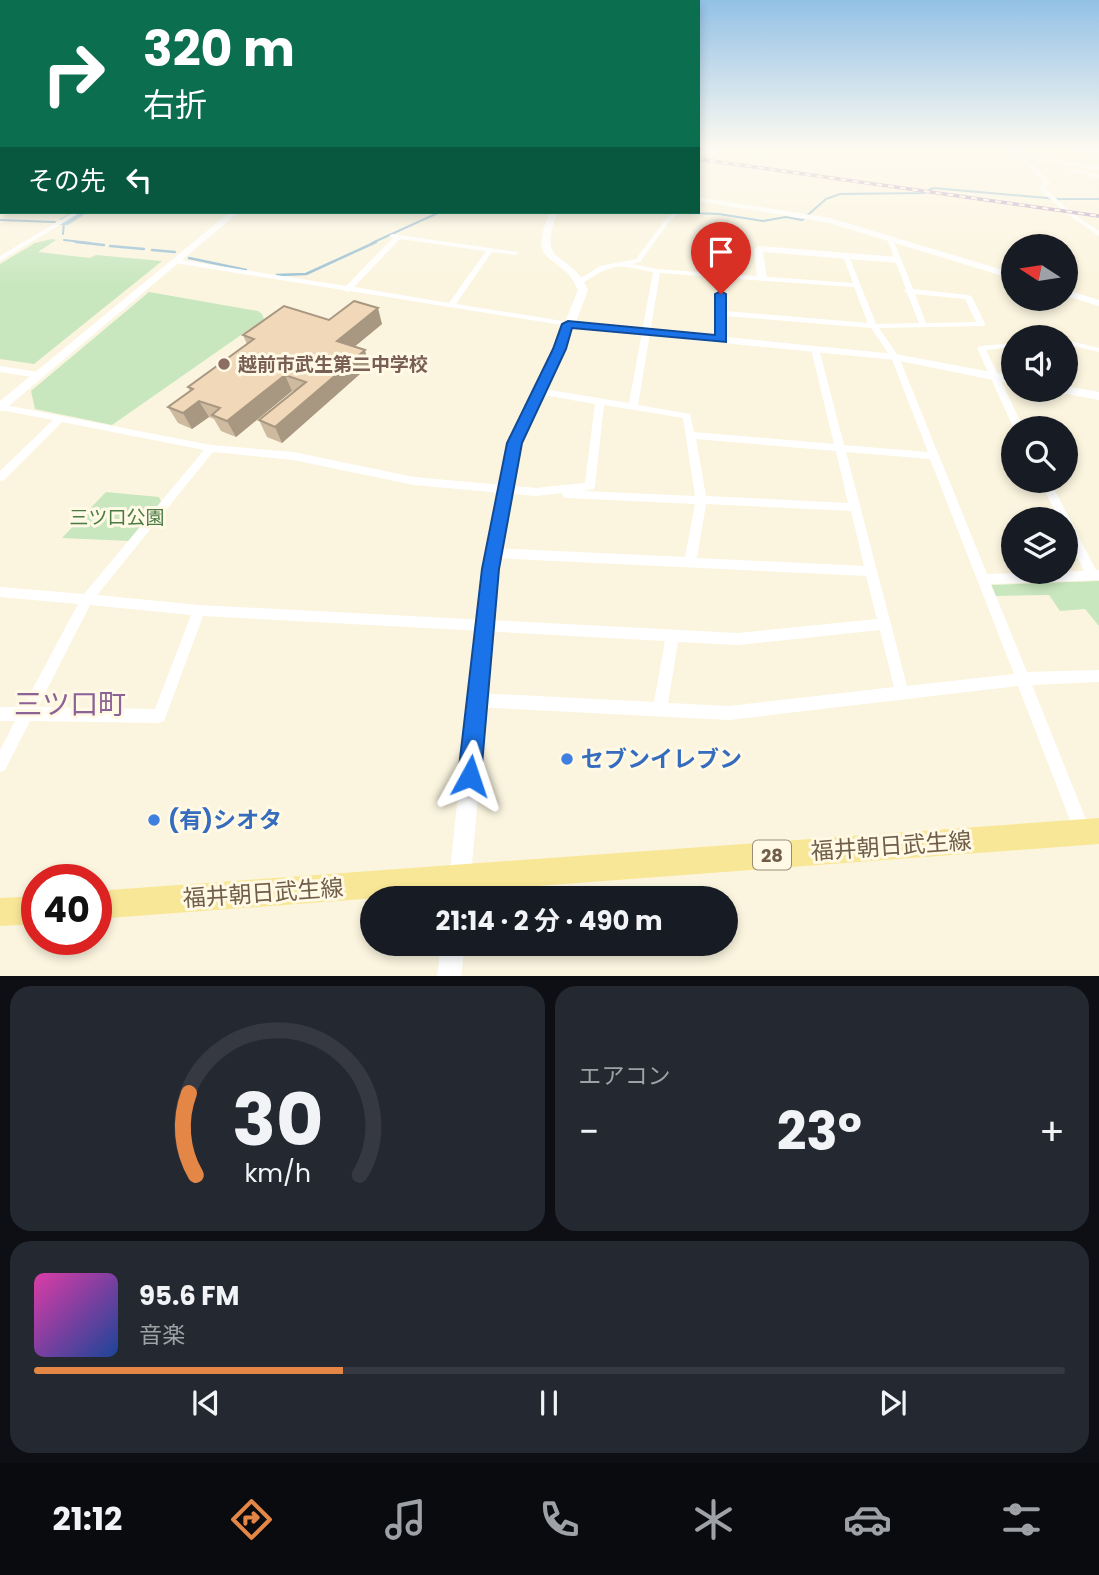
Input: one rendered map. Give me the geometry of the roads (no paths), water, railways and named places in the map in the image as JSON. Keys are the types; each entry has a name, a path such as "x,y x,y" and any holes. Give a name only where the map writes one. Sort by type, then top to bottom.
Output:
{"main road":[{"name":"福井朝日武生線","path":"481,886 1091,831"},
{"name":"福井朝日武生線","path":"112,904 360,893"},
{"path":"0,912 21,911"}],"street":[{"path":"1047,194 1066,211 1099,234"},
{"path":"700,199 806,216 1001,272"},
{"path":"0,259 75,214"},
{"path":"0,407 233,214"},
{"path":"459,886 493,553 505,490 517,435 560,349 583,290 580,281 546,251 543,241 553,214"},
{"path":"580,281 602,267 638,261 675,214"},
{"path":"347,290 395,236 515,253"},
{"path":"890,239 923,324"},
{"path":"762,278 758,249 898,260"},
{"path":"451,306 490,250"},
{"path":"846,256 873,326 895,357 1023,679 1091,831"},
{"path":"175,261 568,324 895,357 1001,378"},
{"path":"626,265 657,271 856,285"},
{"path":"633,407 657,271"},
{"path":"720,275 722,340"},
{"path":"721,313 873,326 981,324 968,297 908,291"},
{"path":"1078,297 1099,303"},
{"path":"1078,345 1099,350"},
{"path":"1001,346 981,348 1013,416"},
{"path":"815,349 902,693"},
{"path":"0,369 38,375"},
{"path":"538,391 687,416 701,500 690,562"},
{"path":"1078,393 1098,397"},
{"path":"547,492 590,486 600,402"},
{"path":"0,407 211,448 293,456 414,481 505,490 856,506"},
{"path":"0,477 60,419"},
{"path":"690,436 934,456"},
{"path":"0,765 87,598 211,448"},
{"path":"984,579 1096,575 1078,544"},
{"path":"493,553 871,570"},
{"path":"0,592 198,610 738,639 885,624"},
{"path":"0,713 159,716 198,610"},
{"path":"660,708 672,636"},
{"path":"476,700 729,713 1023,679 1099,676"},
{"path":"449,976 451,956"}],"waterway":[{"path":"700,213 763,221 786,217 802,220 826,199 840,194 878,194"},
{"path":"996,194 1058,199 1099,199"},
{"path":"64,222 78,214"},
{"path":"372,243 436,214"},
{"path":"0,220 55,222"},
{"path":"63,234 64,222"},
{"path":"64,240 90,243"},
{"path":"76,242 104,245"},
{"path":"277,275 306,274 376,242"},
{"path":"110,246 144,249"},
{"path":"152,250 175,252"},
{"path":"189,258 246,270"}],"railway":[{"path":"941,194 1099,216"}],"place":[{"name":"越前市武生第二中学校","path":"224,364"},
{"name":"セブンイレブン","path":"567,759"},
{"name":"(有)シオタ","path":"154,820"}],"district":[{"name":"三ツ口町","path":"70,704"}],"park label":[{"name":"三ツ口公園","path":"117,517"}]}
